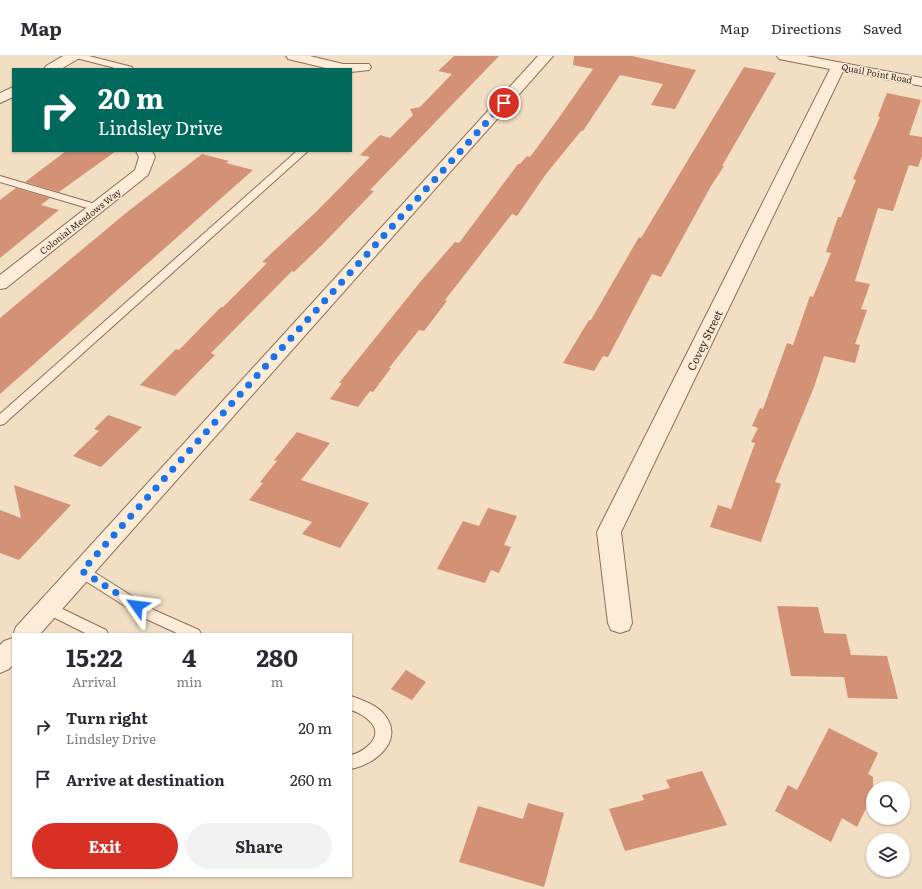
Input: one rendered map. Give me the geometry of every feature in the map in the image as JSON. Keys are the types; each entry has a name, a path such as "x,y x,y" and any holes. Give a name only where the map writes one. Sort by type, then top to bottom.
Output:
{"street":[{"path":"53,68 73,56"},
{"path":"293,56 343,68 364,67"},
{"path":"26,633 360,260 441,173 546,56"},
{"name":"Quail Point Road","path":"784,56 922,82"},
{"name":"Covey Street","path":"620,623 609,532 839,66"},
{"path":"0,99 12,92"},
{"path":"0,102 12,106"},
{"name":"Colonial Meadows Way","path":"0,284 142,172 147,157 144,152"},
{"path":"0,662 12,649"}],"lane":[{"path":"79,56 125,68"},
{"path":"0,421 301,152"},
{"path":"0,179 98,208"},
{"path":"82,571 149,614 192,633"},
{"path":"48,608 99,633"},
{"path":"352,703 368,710 379,720 383,732 380,745 370,756 352,762"}],"building":[{"path":"454,56 499,56 370,190 374,191 322,245 294,272 292,271 211,353 215,355 175,396 140,385 176,349 179,350 221,307 223,307 267,263 262,262 316,212 370,157 360,155 380,135 390,138 413,115 410,109 420,107 452,74 438,71"},
{"path":"574,56 632,56 696,70 675,109 651,105 663,84 620,75 583,131 581,131 546,174 517,216 512,214 445,300 447,301 424,331 419,330 389,368 391,368 373,392 370,391 358,407 330,399 342,383 339,383 421,281 455,242 459,243 518,164 520,164 527,156 530,157 558,119 593,69 573,65"},
{"path":"744,67 776,73 722,166 724,166 711,186 661,277 652,274 608,357 603,356 594,371 563,363 589,320 591,320 639,237 641,238"},
{"path":"887,93 921,100 909,135 922,137 922,156 918,167 909,165 893,211 878,208 855,281 870,284 861,309 867,310 855,344 860,345 855,363 824,356 814,387 775,482 781,484 761,542 710,527 718,505 731,509 755,443 751,442 758,428 752,426 760,408 763,409 787,343 793,345 810,296 813,297 831,253 826,252 838,217 841,217 856,180 853,179 880,117 878,116"},
{"path":"65,152 115,152 59,192 25,182"},
{"path":"202,154 229,161 226,163 253,170 0,394 0,318 126,213"},
{"path":"16,188 50,198 41,205 59,210 0,258 0,200"},
{"path":"108,415 142,427 101,467 73,456 99,431 94,429"},
{"path":"297,432 330,443 301,480 369,503 340,548 302,534 312,522 249,500 263,483 260,482 277,461 274,460"},
{"path":"14,485 71,505 19,560 0,553 0,510 21,518"},
{"path":"488,508 517,516 504,545 511,547 499,573 491,570 485,583 437,569 463,521 479,526"},
{"path":"777,606 818,607 824,633 846,634 851,655 887,656 898,699 848,698 844,677 791,676"},
{"path":"406,670 426,682 412,700 391,689"},
{"path":"829,728 878,753 868,774 873,777 873,781 866,781 866,808 857,827 842,818 831,842 775,811 788,785 797,790"},
{"path":"702,771 727,825 625,851 609,809 644,800 642,795 670,788 666,780"},
{"path":"528,803 564,813 544,887 459,862 478,806 523,819"}],"route":[{"path":"137,606 82,571 360,260 504,103"}]}
